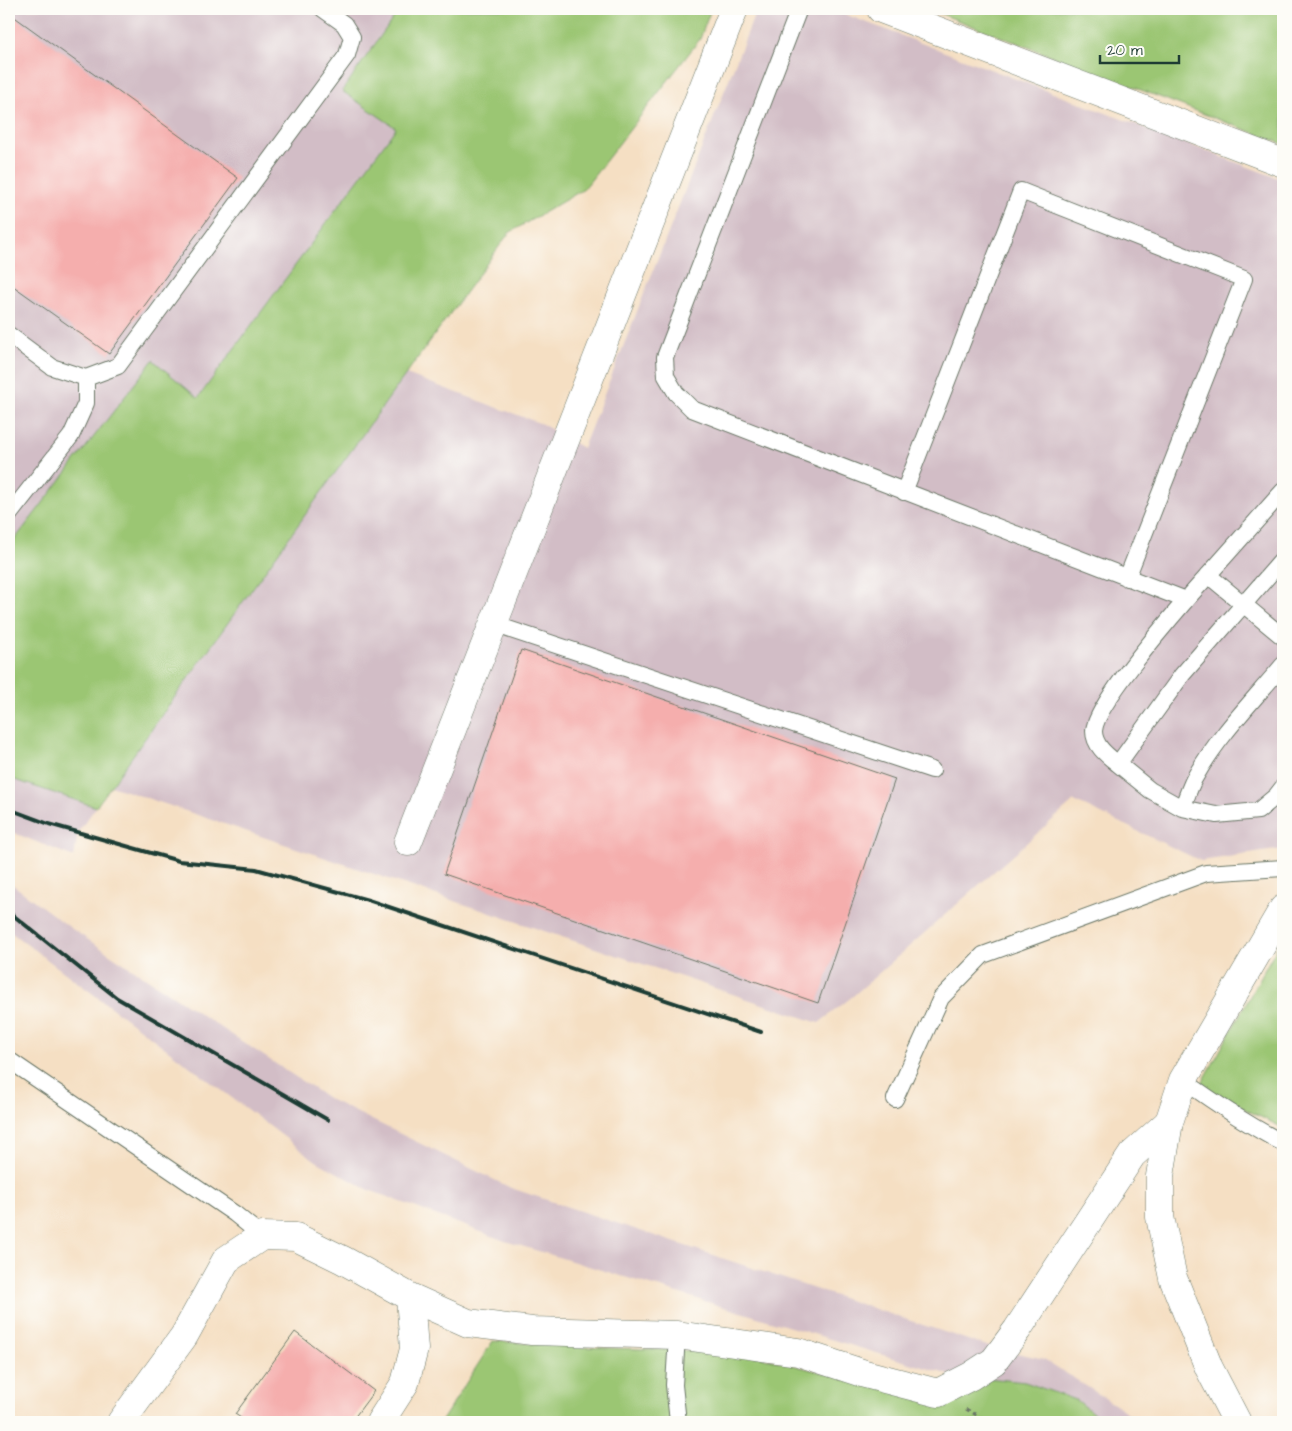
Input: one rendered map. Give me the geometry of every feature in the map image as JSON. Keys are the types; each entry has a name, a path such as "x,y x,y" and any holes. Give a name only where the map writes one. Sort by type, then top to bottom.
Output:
{"street":[{"path":"408,842 734,9"},
{"path":"881,9 1283,163"},
{"path":"1237,1422 1209,1368 1173,1278 1160,1217 1160,1176 1168,1122 1183,1080 1283,909"},
{"path":"121,1422 184,1336 226,1260 262,1236 296,1237 343,1260 410,1297 468,1323 532,1331 677,1336 798,1352 865,1374 938,1393 971,1376 994,1361 1017,1330 1132,1155 1168,1122"},
{"path":"380,1422 405,1383 414,1349 410,1297"}],"lane":[{"path":"9,335 52,368 86,378 118,366 347,55 352,37 344,24 323,9"},
{"path":"799,9 665,357 666,376 676,393 692,410 1186,600"},
{"path":"904,492 1021,192 1244,278 1127,578"},
{"path":"9,516 71,436 86,403 86,378"},
{"path":"1283,491 1149,643 1102,710 1094,732 1100,748 1118,764 1150,790 1182,808 1216,815 1258,810 1276,796 1283,787"},
{"path":"1118,764 1182,675 1283,559"},
{"path":"1208,574 1283,637"},
{"path":"493,624 932,770"},
{"path":"1182,808 1194,780 1209,756 1229,728 1283,665"},
{"path":"895,1098 941,998 983,955 1206,873 1283,868"},
{"path":"9,1060 235,1214 262,1236"},
{"path":"1183,1080 1236,1117 1283,1143"},
{"path":"677,1336 674,1385 678,1422"}],"shaded area":[{"path":"9,9 399,10 342,91 397,128 198,398 153,361 9,547"},
{"path":"761,9 831,9 1283,180 1283,849 1201,861 1074,801 853,996 819,1023 111,786 406,374 542,424 583,448 756,11"},
{"path":"9,778 96,807 78,832 74,857 9,831"},
{"path":"9,882 72,929 329,1099 511,1188 989,1347 1044,1359 1139,1422 1104,1422 1078,1401 953,1376 505,1241 369,1190 316,1161 9,931"}],"green space":[{"path":"398,9 711,9 700,39 584,189 509,233 96,807 9,778 9,547 153,360 198,398 396,128 342,91"},
{"path":"928,9 1283,9 1283,144"},
{"path":"1283,939 1283,1128 1200,1087"},
{"path":"493,1341 757,1356 931,1400 988,1378 1025,1382 1078,1401 1104,1422 441,1422"}],"building":[{"path":"9,13 238,178 109,354 9,283"},
{"path":"521,650 895,779 818,1003 444,874"},
{"path":"295,1332 374,1391 351,1422 247,1422 235,1414"}],"railway":[{"path":"9,809 49,824 179,861 256,869 368,900 761,1032"},
{"path":"9,912 117,998 328,1120"}]}
